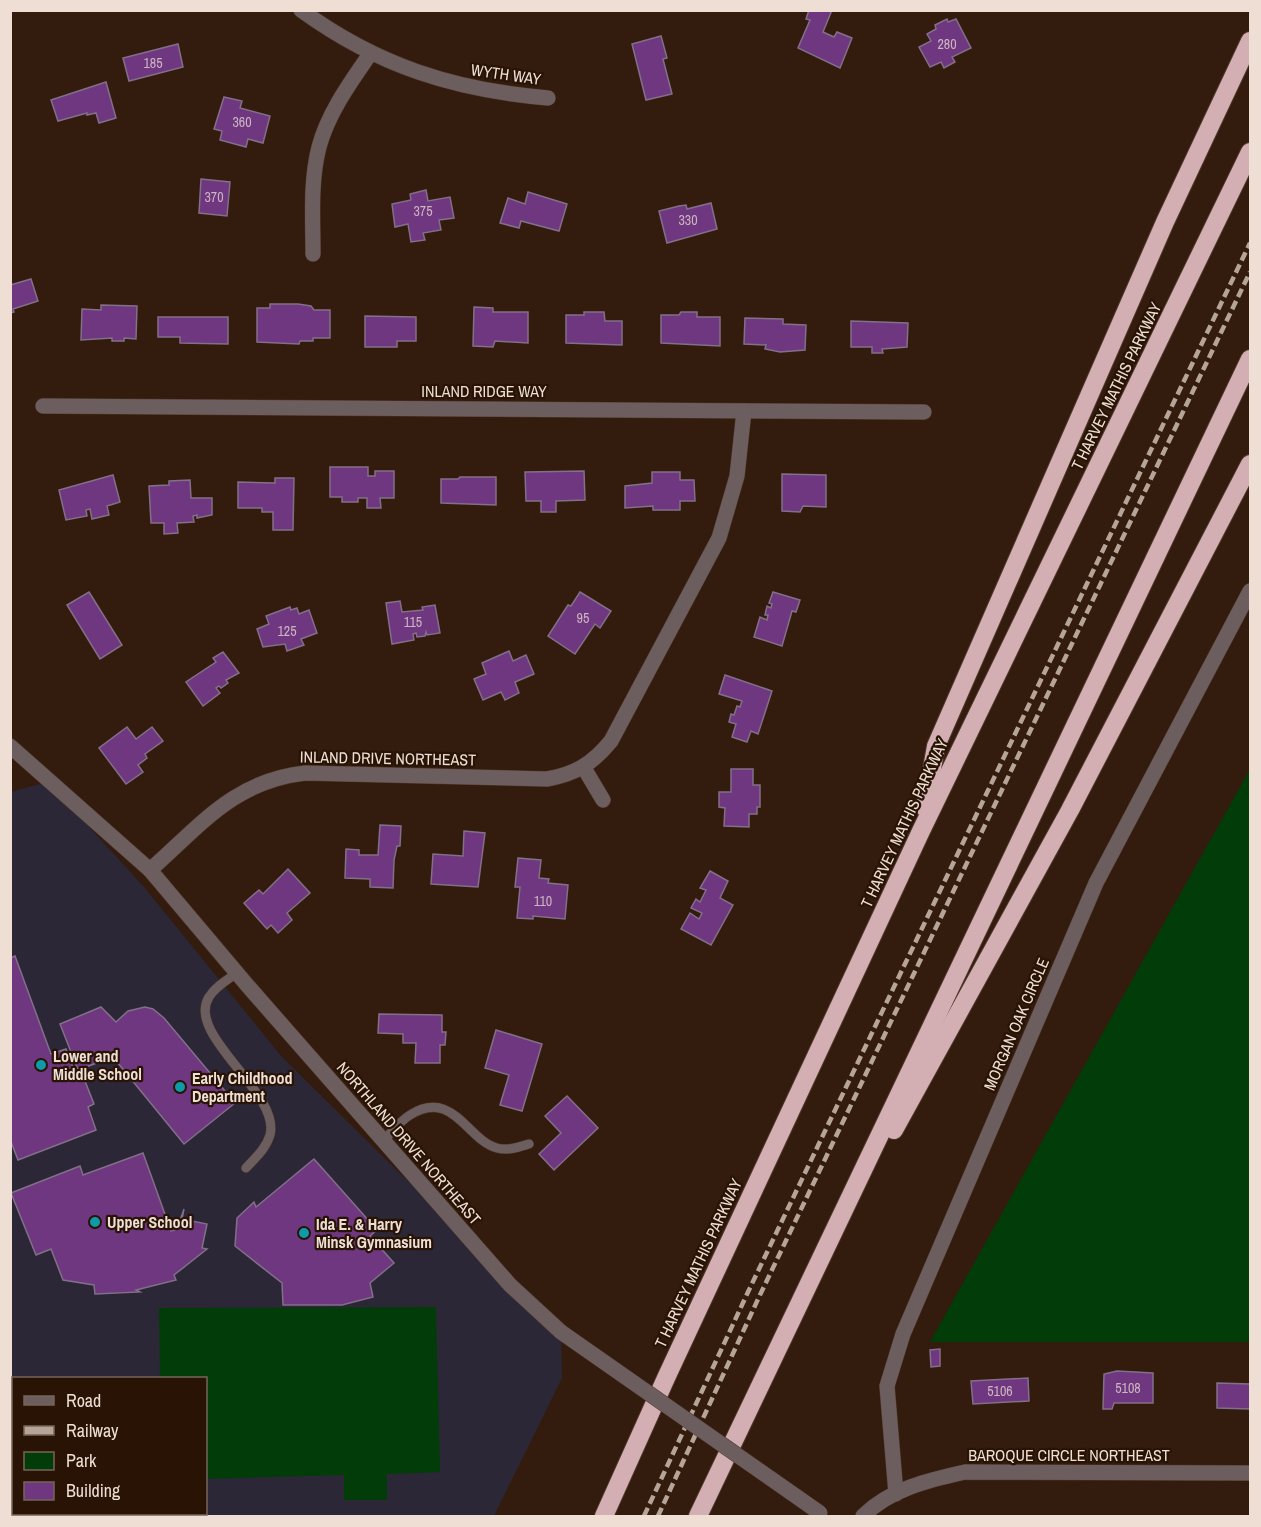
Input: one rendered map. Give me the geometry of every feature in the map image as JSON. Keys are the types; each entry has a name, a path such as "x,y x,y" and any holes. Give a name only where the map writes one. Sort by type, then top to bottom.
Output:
{"highway":[{"path":"921,831 936,746 1123,317 1251,41"},
{"name":"T HARVEY MATHIS PARKWAY","path":"604,1516 661,1388 921,831 1251,152"},
{"path":"698,1516 1251,359"},
{"path":"792,1316 1070,810 1251,464"}],"street":[{"name":"WYTH WAY","path":"301,10 370,54 412,72 459,86 501,94 548,98"},
{"path":"313,254 313,185 319,147 338,101 370,54"},
{"name":"INLAND RIDGE WAY","path":"43,406 924,412"},
{"name":"INLAND DRIVE NORTHEAST","path":"150,870 231,797 262,781 306,773 547,779 566,776 584,768 600,756 611,741 718,538 737,476 744,411"},
{"name":"MORGAN OAK CIRCLE","path":"896,1494 887,1386 903,1334 1096,883 1251,591"},
{"name":"NORTHLAND DRIVE NORTHEAST","path":"10,746 150,870 510,1285 561,1332 821,1515"},
{"path":"584,768 603,800"},
{"name":"BAROQUE CIRCLE NORTHEAST","path":"863,1516 896,1494 931,1479 965,1473 1251,1473"}],"lane":[{"path":"237,973 208,998 205,1010 210,1028 220,1046 268,1112 271,1132 265,1148 246,1168"},
{"path":"383,1141 410,1115 433,1109 459,1116 478,1138 498,1148 513,1149 529,1144"}],"shaded area":[{"path":"48,782 144,887 282,1057 561,1332 562,1378 494,1516 11,1516 10,792"}],"green space":[{"path":"1250,769 1250,1342 930,1342"},
{"path":"436,1307 440,1472 387,1474 387,1500 344,1500 344,1475 207,1479 207,1377 160,1377 159,1308"}],"building":[{"path":"809,10 832,10 823,32 834,37 837,32 852,38 840,68 798,48 810,20 806,19"},
{"path":"947,19 948,22 956,19 971,48 952,57 955,62 944,68 941,62 930,67 919,47 931,41 927,34 936,29 935,25"},
{"path":"661,36 667,58 663,59 672,94 646,100 632,44"},
{"path":"178,44 183,67 129,81 123,58"},
{"path":"106,82 116,118 99,123 96,113 87,115 87,113 58,121 51,100"},
{"path":"224,97 242,101 240,108 270,116 263,143 248,139 246,147 220,140 222,131 214,129"},
{"path":"201,179 230,182 227,216 199,213"},
{"path":"426,190 428,201 450,197 454,218 439,220 441,230 423,233 425,240 411,242 408,224 395,227 392,204 411,200 410,194"},
{"path":"528,192 567,204 559,231 521,221 519,228 500,223 508,198 525,204"},
{"path":"711,203 717,229 667,243 659,211 686,205 687,209"},
{"path":"31,279 38,301 13,309 14,312 10,313 10,285"},
{"path":"270,304 298,304 311,306 314,310 330,310 330,338 313,338 313,341 300,341 299,344 257,342 257,308 270,308"},
{"path":"101,305 137,306 136,339 81,340 82,309 101,310"},
{"path":"474,307 493,308 493,312 528,312 528,343 495,341 493,347 473,346"},
{"path":"584,312 604,312 605,321 622,321 622,345 566,343 566,315 584,315"},
{"path":"681,312 697,312 697,317 720,317 720,346 661,343 661,315 679,315"},
{"path":"365,316 416,317 416,341 397,341 397,347 365,347"},
{"path":"158,317 228,317 228,344 180,343 180,337 158,337"},
{"path":"745,318 783,319 783,324 806,325 805,350 780,352 765,349 766,345 744,344"},
{"path":"851,321 908,323 907,347 882,349 883,353 872,353 872,347 851,347"},
{"path":"330,467 368,467 368,476 375,476 375,471 394,471 394,498 380,498 381,508 367,508 367,498 358,498 358,502 342,502 342,497 330,497"},
{"path":"584,471 585,500 556,501 556,512 541,512 541,501 526,501 525,472"},
{"path":"652,472 680,472 680,480 694,480 695,501 680,501 680,510 653,510 653,506 625,508 625,486 652,483"},
{"path":"782,474 826,475 826,507 803,506 800,512 782,511"},
{"path":"113,475 120,502 107,506 109,515 92,519 90,509 86,510 87,516 66,520 59,490"},
{"path":"496,477 496,505 441,503 441,479"},
{"path":"275,478 294,478 293,530 273,530 273,512 262,512 262,508 238,508 238,482 275,483"},
{"path":"190,480 191,498 212,498 212,515 197,518 197,515 193,516 194,522 177,523 178,533 164,534 164,523 151,523 149,486 169,485 169,481"},
{"path":"89,592 122,645 100,659 67,605"},
{"path":"580,592 611,611 600,628 595,624 575,654 548,636 568,605 571,606"},
{"path":"773,592 800,600 796,612 792,611 782,646 754,637 760,617 767,620 768,615 765,615 767,606 771,608 772,604 769,603"},
{"path":"400,601 402,612 423,610 422,607 435,605 440,633 427,635 426,632 425,636 417,637 416,633 413,634 414,640 392,644 386,603"},
{"path":"290,607 291,610 297,608 299,614 309,610 317,633 301,639 304,645 287,651 285,644 263,647 257,629 269,624 266,616"},
{"path":"509,651 513,661 526,655 534,674 515,682 519,693 505,700 501,692 483,700 474,679 486,674 482,663"},
{"path":"223,652 239,673 226,680 228,683 221,688 219,686 216,688 220,693 203,706 186,682 216,662 213,658"},
{"path":"725,675 772,691 758,734 751,731 747,742 732,737 736,724 729,722 731,714 734,715 737,706 740,707 742,701 719,694"},
{"path":"127,727 136,739 152,727 163,741 145,754 147,758 138,765 143,772 126,784 99,748"},
{"path":"731,769 753,769 753,785 760,785 760,807 757,807 757,814 749,814 749,827 724,826 725,808 719,807 719,792 731,792"},
{"path":"380,825 401,826 400,846 397,846 394,860 393,888 370,887 370,879 345,878 346,849 359,850 359,855 378,855"},
{"path":"464,831 485,833 478,887 431,884 433,854 463,856"},
{"path":"518,858 541,860 539,878 549,879 548,883 568,885 565,919 533,916 533,919 517,918 520,887 515,887"},
{"path":"288,869 310,893 287,913 292,920 278,933 271,925 267,929 244,903 259,890 263,894"},
{"path":"710,871 728,881 720,898 733,905 711,945 681,929 690,913 699,919 702,913 691,908 696,899 700,902 706,890 700,888"},
{"name":"Lower and Middle School","path":"15,956 51,1054 66,1049 77,1078 83,1076 94,1104 88,1107 96,1130 18,1160 10,1139 10,958"},
{"name":"Early Childhood Department","path":"101,1007 116,1022 128,1011 145,1007 153,1009 164,1018 235,1103 184,1144 113,1057 78,1070 60,1024"},
{"path":"379,1014 442,1015 442,1032 446,1032 445,1045 440,1045 440,1063 415,1063 416,1043 403,1043 403,1034 378,1033"},
{"path":"496,1030 542,1044 522,1111 500,1105 509,1075 485,1068"},
{"path":"567,1096 598,1128 554,1170 539,1154 561,1133 545,1116"},
{"name":"Upper School","path":"143,1153 171,1231 177,1229 184,1209 182,1219 207,1224 202,1248 207,1249 174,1275 176,1280 136,1290 140,1292 95,1294 94,1285 63,1280 51,1249 36,1255 11,1193 80,1166 83,1175"},
{"name":"Ida E. & Harry Minsk Gymnasium","path":"314,1159 377,1230 370,1236 394,1263 370,1283 373,1297 342,1305 283,1305 282,1283 235,1246 237,1218 254,1202 256,1207"},
{"path":"940,1349 940,1366 931,1367 930,1350"},
{"path":"1117,1371 1153,1373 1153,1403 1114,1403 1112,1409 1103,1409 1104,1374"},
{"path":"1028,1378 1029,1401 973,1404 971,1381"},
{"path":"1217,1383 1250,1384 1250,1409 1217,1408"}],"railway":[{"path":"644,1516 748,1292 1250,243"},
{"path":"658,1516 759,1297 1250,272"}],"place":[{"name":"Lower and Middle School","path":"41,1065"},
{"name":"Early Childhood Department","path":"180,1087"},
{"name":"Upper School","path":"95,1222"},
{"name":"Ida E. & Harry Minsk Gymnasium","path":"304,1233"}]}
